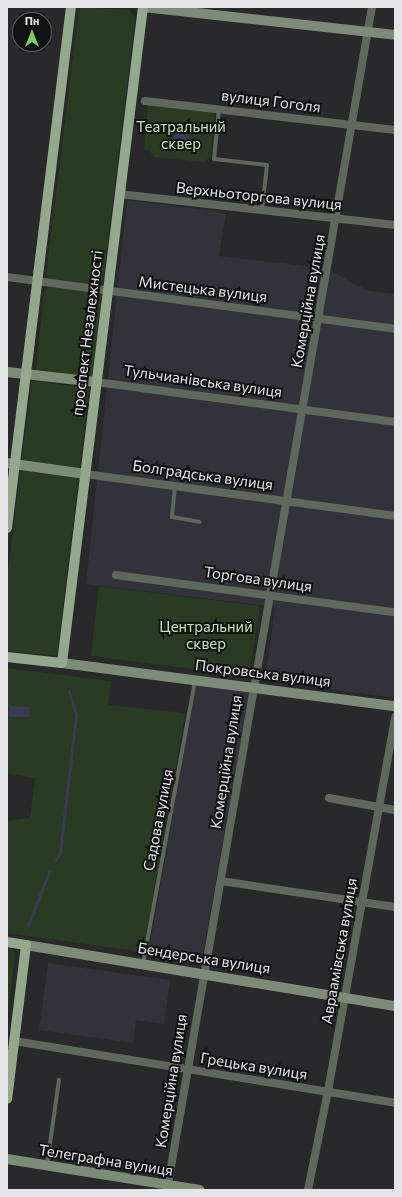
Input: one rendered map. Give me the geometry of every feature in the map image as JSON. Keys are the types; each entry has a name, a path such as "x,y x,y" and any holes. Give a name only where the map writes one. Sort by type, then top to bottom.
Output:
{"main road":[{"path":"7,528 11,464 26,374 71,7"},
{"path":"143,7 395,35"},
{"name":"проспект Незалежності","path":"62,663 143,7"},
{"name":"Тульчианівська вулиця","path":"7,372 96,382"},
{"name":"Болградська вулиця","path":"11,464 85,474"},
{"name":"Покровська вулиця","path":"7,657 253,686 395,706"},
{"name":"Бендерська вулиця","path":"7,942 344,996 395,1006"},
{"path":"7,1099 26,945"},
{"name":"Телеграфна вулиця","path":"7,1160 47,1165 168,1187 200,1190"}],"street":[{"name":"Комерційна вулиця","path":"168,1187 203,973 221,881 268,594 319,318 372,7"},
{"name":"вулиця Гоголя","path":"145,101 395,130"},
{"name":"Верхньоторгова вулиця","path":"119,194 395,225"},
{"name":"Мистецька вулиця","path":"7,278 395,329"},
{"name":"Тульчианівська вулиця","path":"96,382 395,422"},
{"name":"Болградська вулиця","path":"85,474 395,516"},
{"name":"Торгова вулиця","path":"116,576 268,594 395,612"},
{"name":"Авраамівська вулиця","path":"308,1190 328,1091 395,717"},
{"path":"329,798 395,810"},
{"path":"221,881 395,907"},
{"name":"Грецька вулиця","path":"14,1040 187,1070 328,1091 395,1103"}],"lane":[{"path":"219,109 214,159 267,165 262,210"},
{"path":"175,487 172,517 200,522"},
{"name":"Садова вулиця","path":"143,964 195,680"},
{"path":"47,1165 59,1080"}],"shaded area":[{"path":"181,132 187,135 190,141 187,147 181,150 175,147 172,141 175,135"},
{"path":"127,200 226,213 219,256 324,268 369,291 395,294 395,698 265,680 275,607 86,584"},
{"path":"196,683 250,689 201,964 148,955"},
{"path":"11,706 29,707 30,717 10,717 8,714"},
{"path":"48,963 170,980 164,1024 136,1020 133,1043 39,1030"}],"green space":[{"path":"79,7 129,10 135,18 103,281 98,285 49,278 46,274"},
{"name":"Театральний сквер","path":"148,105 215,113 210,157 204,162 154,157 149,150 144,150"},
{"path":"50,286 101,293 103,299 95,372 92,377 36,371 44,293"},
{"path":"32,381 89,388 57,656 7,651 7,580"},
{"name":"Центральний сквер","path":"99,586 260,606 249,676 91,656"},
{"path":"7,668 111,681 108,705 185,713 143,952 7,933 7,821 30,818 35,778 7,773"},
{"path":"7,949 13,950 15,954 7,1021"}],"waterway":[{"path":"56,860 60,852 76,715 69,692"},
{"path":"28,926 49,872"}]}
